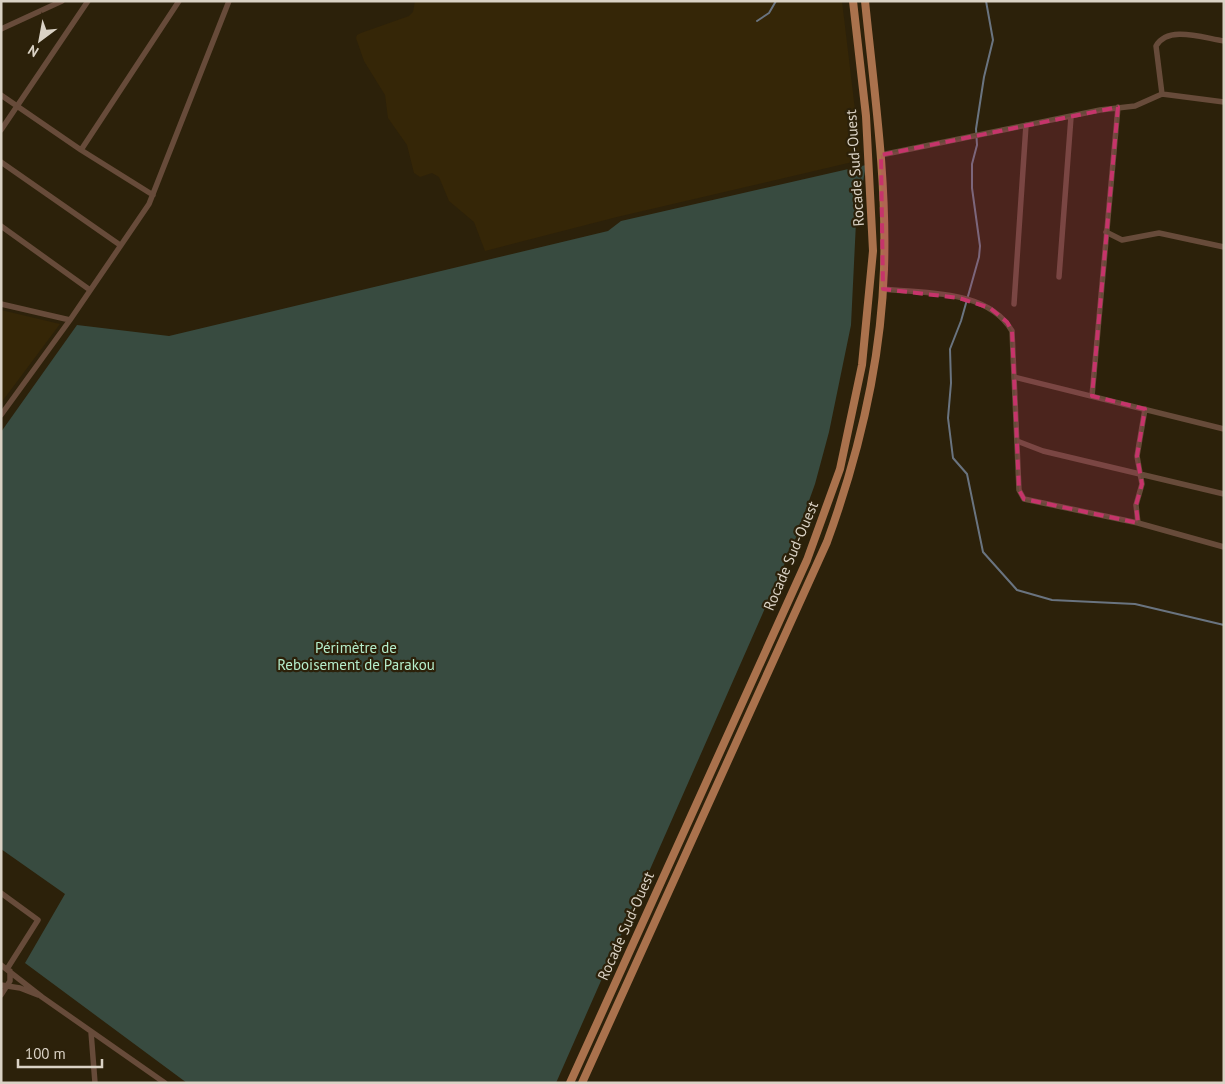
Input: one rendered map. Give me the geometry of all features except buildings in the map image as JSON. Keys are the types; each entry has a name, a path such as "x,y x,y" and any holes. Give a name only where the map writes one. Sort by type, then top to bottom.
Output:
{"main road":[{"name":"Rocade Sud-Ouest","path":"570,1083 806,560 840,469 862,365 873,251 866,116 853,1"},
{"name":"Rocade Sud-Ouest","path":"582,1083 827,542 861,433 876,358 883,289 884,245 881,155 865,1"}],"street":[{"path":"1,29 62,1"},
{"path":"1,130 88,1"},
{"path":"81,150 179,1"},
{"path":"1,416 70,320 153,195 229,1"},
{"path":"1162,94 1156,46 1159,40 1170,34 1224,41"},
{"path":"881,155 1026,125 1136,106 1162,94 1224,102"},
{"path":"1,95 81,150 153,195"},
{"path":"1092,396 1118,108"},
{"path":"1058,277 1072,117"},
{"path":"1014,304 1026,125"},
{"path":"1,162 120,245"},
{"path":"1,226 90,290"},
{"path":"1106,232 1122,240 1158,233 1224,247"},
{"path":"883,289 959,298 990,308 1006,322 1012,331 1020,490 1024,499 1138,523 1224,547"},
{"path":"1,304 70,320"},
{"path":"1014,376 1224,429"},
{"path":"1138,523 1136,504 1142,484 1137,456 1145,409"},
{"path":"1017,441 1043,451 1224,494"},
{"path":"1,893 38,920 9,970 11,978 3,990 42,997"},
{"path":"1,965 42,997 164,1083"},
{"path":"92,1032 95,1083"}],"highlighted area":[{"path":"1118,107 1092,396 1145,409 1137,456 1142,484 1136,505 1138,523 1024,499 1019,490 1012,331 1007,322 990,308 959,298 883,289 881,155"}],"shaded area":[{"path":"415,1 842,1 861,160 617,217 485,251 474,222 449,201 439,177 432,173 420,177 414,173 407,145 388,118 385,95 364,61 356,38 361,33 409,16 413,12"},
{"path":"1,310 60,324 1,403"}],"green space":[{"name":"Périmètre de Reboisement de Parakou","path":"866,165 856,222 851,325 829,432 815,484 795,540 556,1083 187,1083 25,963 65,894 1,849 1,432 77,325 169,336 608,231 621,221"}],"waterway":[{"path":"757,21 769,13 776,1"},
{"path":"986,1 993,40 984,77 976,129 977,145 972,164 972,188 980,246 979,257 961,321 950,349 951,383 948,418 953,458 967,474 983,552 1017,590 1052,600 1135,604 1224,625"}]}
